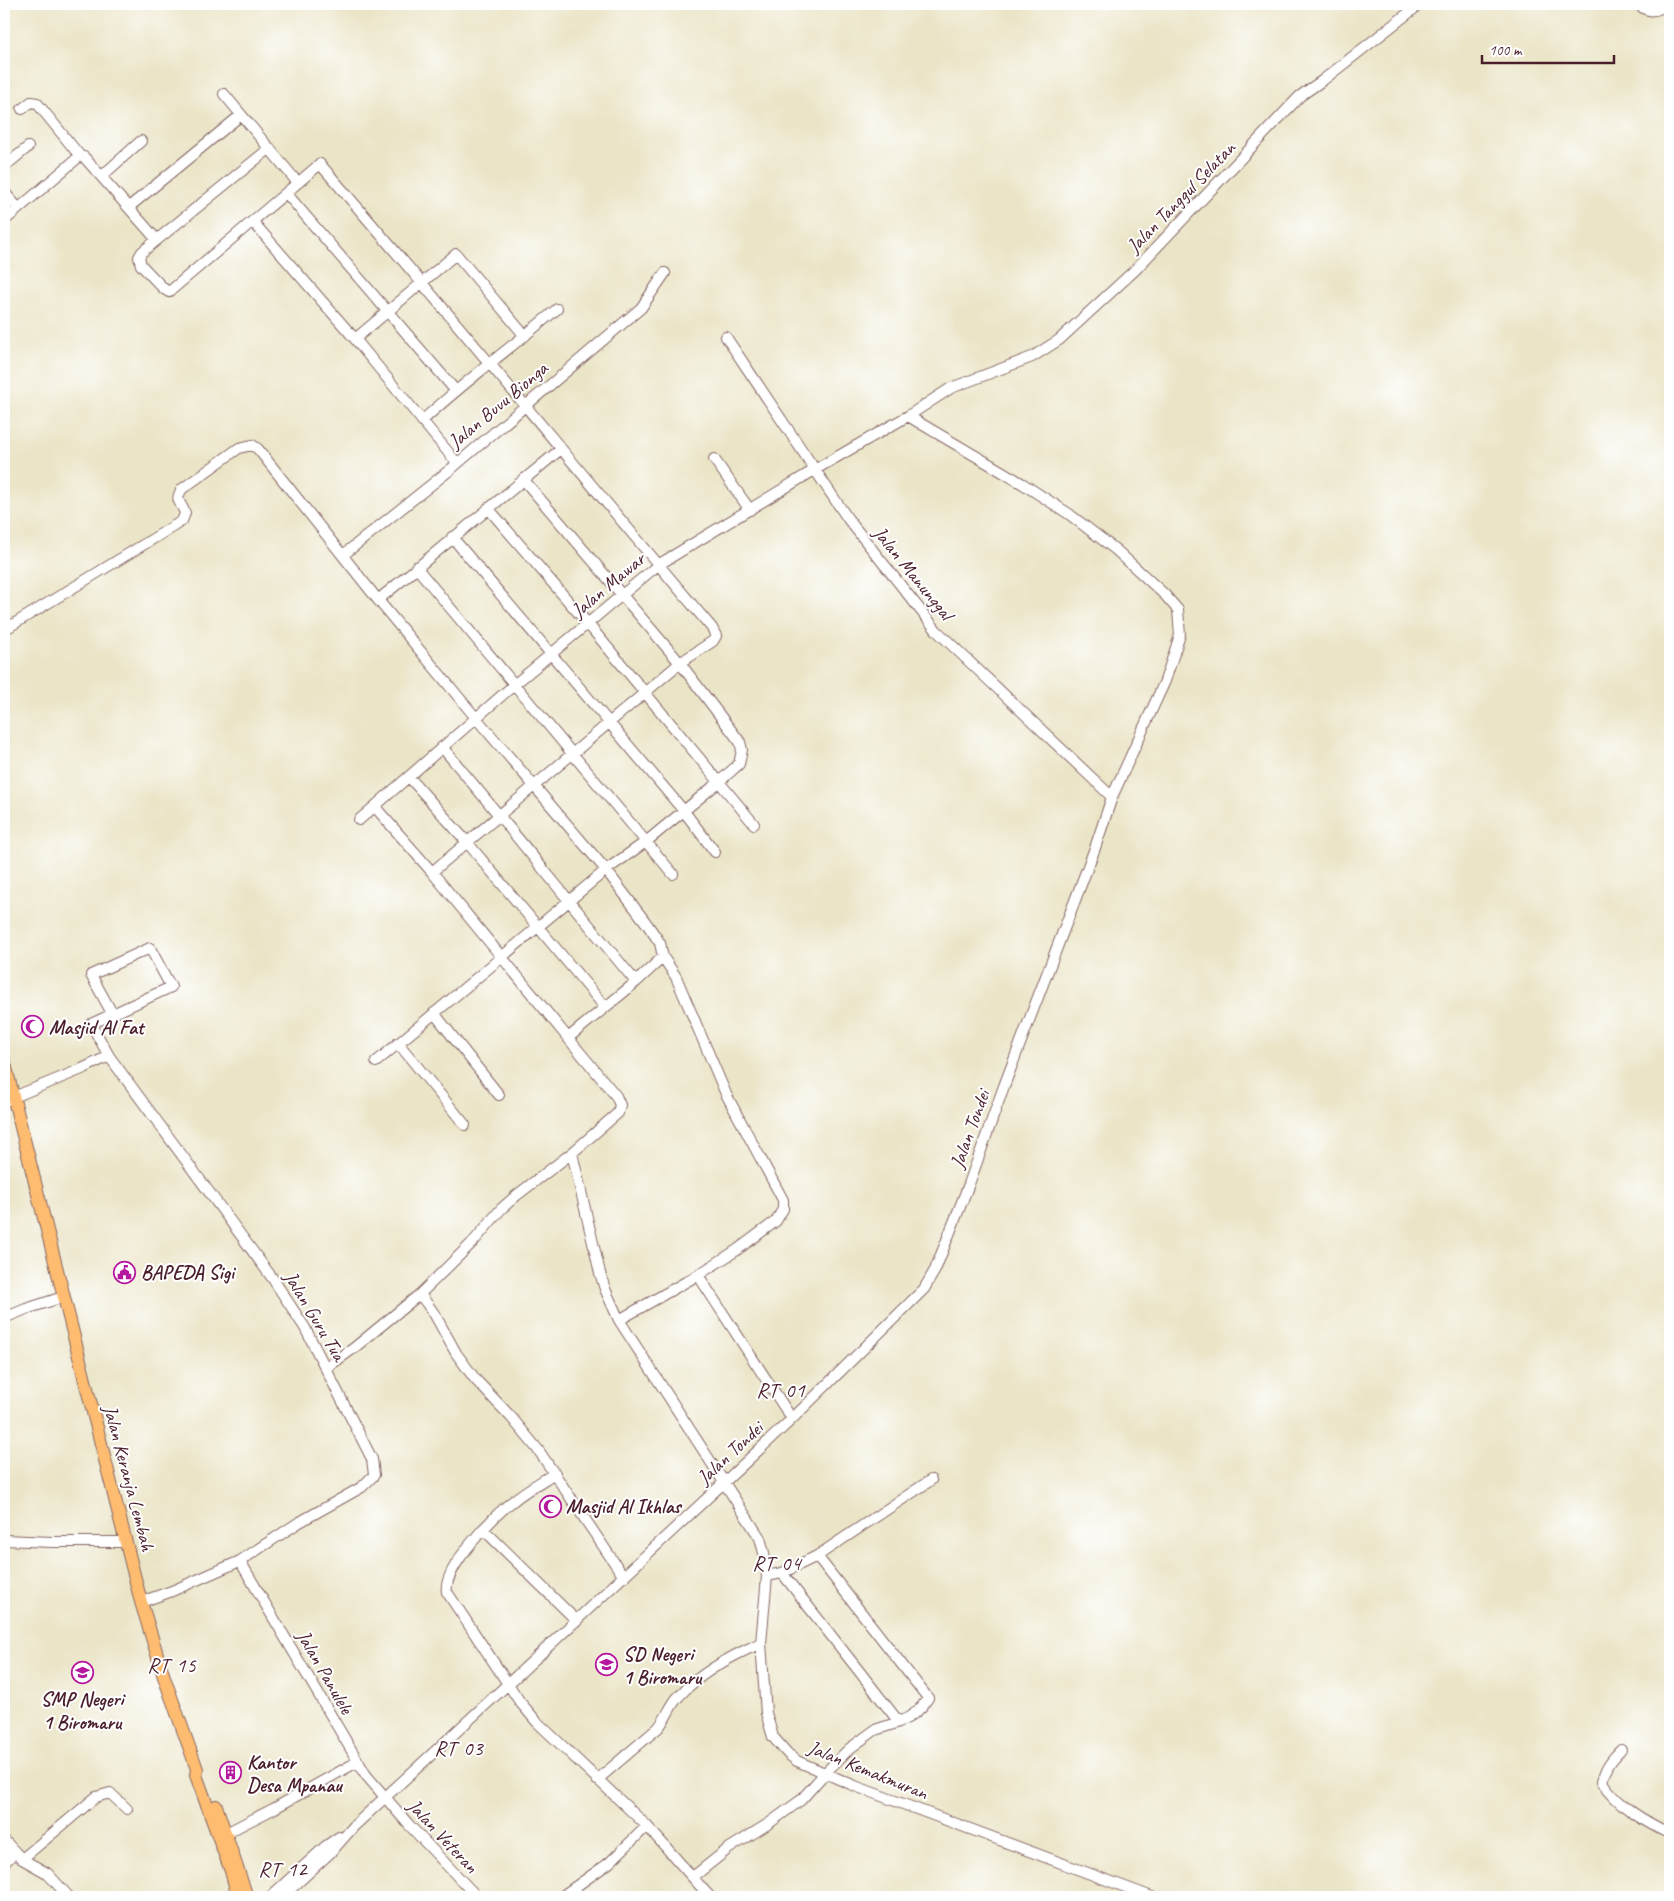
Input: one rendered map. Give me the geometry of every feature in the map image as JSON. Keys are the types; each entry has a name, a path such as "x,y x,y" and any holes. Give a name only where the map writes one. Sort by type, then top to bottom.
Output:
{"main road":[{"name":"Jalan Keranja Lembah","path":"4,1060 8,1099 63,1297 141,1602 164,1676 197,1768 196,1775 231,1871 238,1897"},
{"path":"197,1768 203,1773 248,1897"}],"street":[{"name":"Jalan Tanggul Selatan","path":"908,416 951,388 1032,357 1059,340 1135,270 1300,96 1420,4"},
{"path":"1638,4 1654,11 1667,4"},
{"path":"224,94 298,183"},
{"path":"22,108 31,102 37,103 80,156 84,157 102,176 157,240"},
{"path":"129,207 242,115"},
{"path":"102,176 140,141"},
{"path":"4,167 28,147"},
{"path":"270,148 142,252 139,256 139,262 149,274 169,292 320,164 423,282 712,628 716,636 713,641 680,664 534,787 466,841 432,872"},
{"path":"4,221 80,156"},
{"path":"4,192 18,208"},
{"path":"286,193 455,390"},
{"path":"253,222 355,339 457,463"},
{"path":"355,339 456,254 525,336"},
{"name":"Jalan Buvu Bionga","path":"343,555 457,463 641,308 665,273"},
{"path":"422,421 455,390 557,309"},
{"name":"Jalan Manunggal","path":"726,337 848,519 937,631 1112,797"},
{"name":"Jalan Mawar","path":"359,820 515,684 658,565 816,469 908,416"},
{"name":"Jalan Tondei","path":"282,1897 332,1851 354,1826 577,1621 792,1419 930,1282 972,1177 1007,1078 1095,848 1112,797 1165,681 1180,636 1178,610 1165,594 1141,571 1069,514 1023,484 908,416"},
{"path":"4,630 182,521 185,513 178,500 178,495 182,489 239,448 252,445 258,449 378,600 606,870 655,934 660,943 663,957 676,976 726,1094 783,1200 783,1209 776,1221 737,1250 698,1275 619,1320"},
{"path":"378,600 561,449"},
{"path":"714,459 750,510"},
{"path":"376,1062 606,870 647,841 739,764 742,750 740,742 680,664 523,479"},
{"path":"488,508 588,624 754,824"},
{"path":"452,538 683,810 715,852"},
{"path":"416,567 673,874"},
{"path":"442,747 636,982"},
{"path":"409,776 605,1006"},
{"path":"326,1368 354,1348 420,1294 474,1241 516,1195 572,1153 618,1113 620,1105 610,1088 432,872 375,807"},
{"path":"150,948 171,987 113,1015 91,975 150,948"},
{"path":"568,1038 636,982 663,957"},
{"path":"434,1013 500,1095"},
{"name":"Jalan Guru Tua","path":"113,1015 91,1024 109,1056 273,1279 305,1328 372,1459 374,1475 362,1487 298,1523 240,1561 172,1591 141,1602"},
{"path":"398,1043 465,1125"},
{"path":"8,1099 82,1070 109,1056"},
{"name":"Jalan Kemakmuran","path":"572,1153 600,1273 619,1320 760,1538 767,1576 761,1643 766,1713 773,1737 797,1761 824,1773 1150,1897"},
{"path":"698,1275 792,1419"},
{"path":"420,1294 463,1362 480,1385 528,1437 555,1473 624,1577"},
{"path":"4,1318 63,1297"},
{"path":"555,1473 512,1501 483,1529 454,1568 446,1586 447,1592 520,1702 545,1731 647,1826 710,1897"},
{"path":"767,1576 782,1573 817,1556 931,1480"},
{"path":"483,1529 577,1621"},
{"path":"4,1540 126,1542"},
{"path":"693,1877 728,1849 768,1824 801,1800 824,1773 849,1749 875,1730 910,1718 919,1711 928,1698 817,1556"},
{"name":"Jalan Panulele","path":"240,1561 357,1762 384,1798"},
{"path":"782,1573 899,1722"},
{"path":"597,1780 658,1728 665,1720 678,1697 686,1689 715,1666 761,1643"},
{"path":"1621,1750 1604,1771 1602,1782 1611,1796 1630,1811 1670,1834"},
{"path":"226,1833 357,1762"},
{"path":"4,1863 19,1856 96,1797 110,1793 128,1809"},
{"name":"Jalan Veteran","path":"384,1798 477,1897"},
{"path":"270,1897 326,1846 354,1826"},
{"path":"561,1897 609,1863 647,1826"},
{"path":"4,1840 19,1856 47,1873 68,1897"}],"place":[{"name":"Masjid Al Fat","path":"33,1027"},
{"name":"BAPEDA Sigi","path":"125,1272"},
{"name":"Masjid Al Ikhlas","path":"550,1506"},
{"name":"SD Negeri 1 Biromaru","path":"607,1665"},
{"name":"SMP Negeri 1 Biromaru","path":"82,1673"},
{"name":"Kantor Desa Mpanau","path":"231,1773"}],"district":[{"name":"RT 01","path":"781,1390"},
{"name":"RT 04","path":"777,1563"},
{"name":"RT 15","path":"172,1665"},
{"name":"RT 03","path":"459,1748"},
{"name":"RT 12","path":"283,1869"}]}
